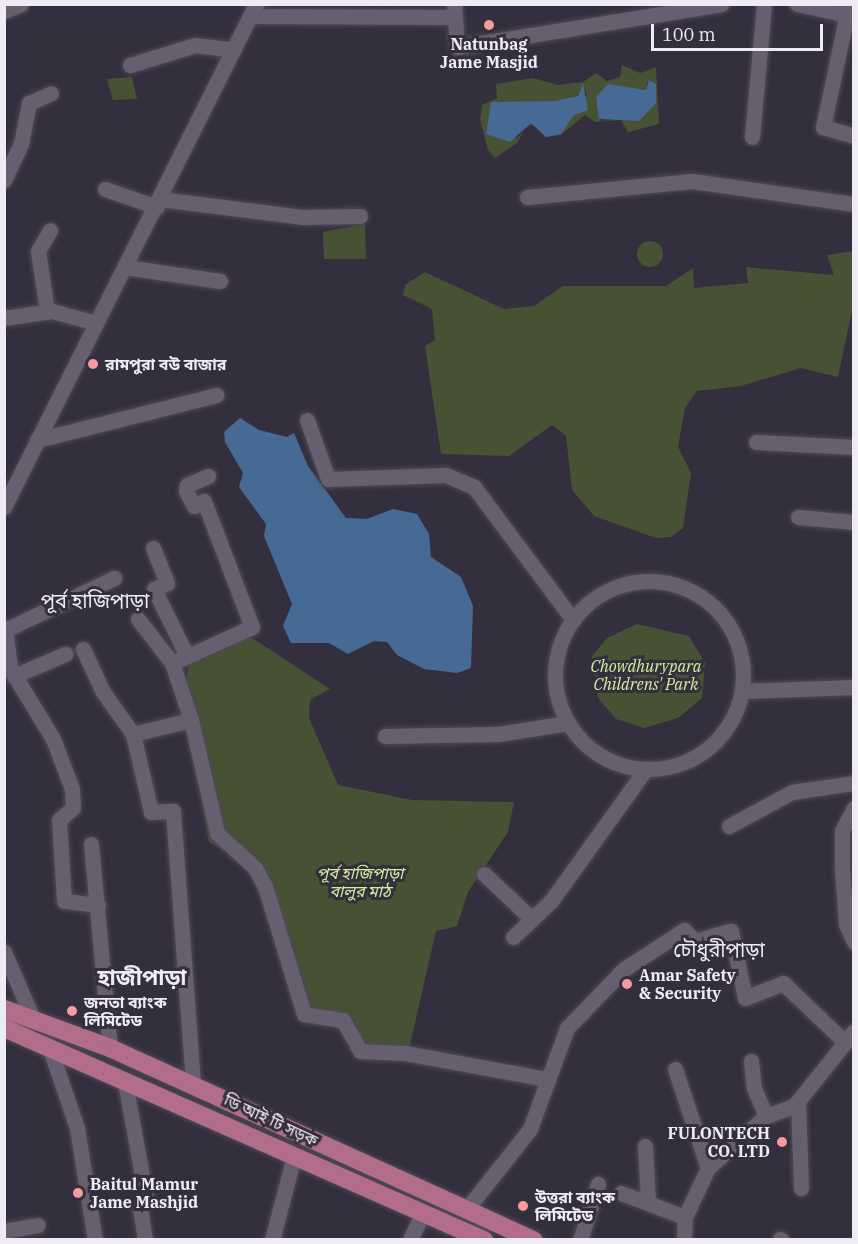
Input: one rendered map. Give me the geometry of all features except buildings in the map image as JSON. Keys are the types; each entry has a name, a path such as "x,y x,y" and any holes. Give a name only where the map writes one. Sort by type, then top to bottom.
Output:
{"main road":[{"name":"ডি আই টি সড়ক","path":"4,1009 110,1048 533,1239"},
{"name":"ডি আই টি সড়ক","path":"4,1028 484,1239"}],"street":[{"path":"4,11 21,4"},
{"path":"4,507 11,482 37,440 254,10 454,11 457,47 722,4"},
{"path":"752,137 764,4"},
{"path":"797,4 848,10 823,127 854,136"},
{"path":"130,65 195,45 234,50"},
{"path":"4,180 21,144 29,103 51,93"},
{"path":"526,197 692,182 854,204"},
{"path":"105,189 158,203 302,218 360,216"},
{"path":"47,311 38,251 50,230"},
{"path":"125,267 220,281"},
{"path":"4,318 47,311 96,323"},
{"path":"37,440 216,395"},
{"path":"307,420 328,479 446,475 474,487 488,498 573,620"},
{"path":"756,441 854,447"},
{"path":"172,663 252,627 204,501 194,506 186,491 187,485 208,476"},
{"path":"798,517 854,522"},
{"path":"153,548 167,583 154,589 187,656"},
{"path":"98,904 64,901 59,820 73,808 69,773 9,672 5,630 114,578"},
{"path":"663,581 688,588 726,620 737,642 742,691 724,732 708,748 689,760 646,769 601,756 568,723 556,671 573,620 590,601 621,585 663,581"},
{"path":"138,619 172,663 191,720 217,833 255,868 265,886 304,1014 343,1020 360,1051 405,1053 548,1079"},
{"path":"83,649 103,692 133,734 152,812 173,811 193,1085"},
{"path":"9,672 65,654"},
{"path":"742,691 854,687"},
{"path":"133,734 191,720"},
{"path":"385,736 498,734 568,723"},
{"path":"513,937 532,919 592,848 646,769"},
{"path":"729,826 792,792 854,783"},
{"path":"854,808 842,831 842,869 846,924 854,942"},
{"path":"91,844 110,1048"},
{"path":"484,874 532,919"},
{"path":"466,1210 530,1130 567,1028 624,969 684,930 695,941 731,931 745,998 783,982 849,1036 798,1101 766,1116 708,1168 685,1217 684,1239"},
{"path":"4,952 34,1021"},
{"path":"49,1046 77,1128 95,1239"},
{"path":"752,1061 754,1088 766,1116"},
{"path":"675,1070 708,1168"},
{"path":"125,1082 146,1197 140,1208 145,1239"},
{"path":"798,1101 801,1188"},
{"path":"645,1146 648,1203"},
{"path":"272,1239 294,1156"},
{"path":"580,1239 598,1184"},
{"path":"621,1193 685,1217"},
{"path":"410,1239 423,1212"},
{"path":"4,1231 37,1225"}],"green space":[{"path":"622,65 640,73 656,67 659,124 628,132 621,120 595,122 585,115 561,135 545,137 538,126 529,125 531,123 561,131 587,95 583,86 578,96 554,101 496,103 495,135 517,138 524,131 517,143 495,158 488,150 480,119 482,105 497,98 496,84 533,78 558,85 583,82 596,73 607,81 620,77","holes":["648,81 656,103 633,118 600,121 597,97 623,87 646,90"]},
{"path":"132,77 137,99 113,100 107,79"},
{"path":"365,224 366,259 324,259 323,232"},
{"path":"650,241 659,245 663,254 659,263 650,267 641,263 637,254 641,245"},
{"path":"853,251 853,306 838,377 801,368 741,386 697,391 685,408 678,447 691,473 683,528 671,537 656,538 594,516 572,490 566,436 552,425 509,456 441,454 425,346 435,340 432,309 403,295 405,285 425,272 504,309 534,306 563,286 666,286 693,268 694,288 748,283 746,267 834,275 827,255"},
{"name":"Chowdhurypara Childrens' Park","path":"637,624 689,636 705,663 702,698 678,718 644,728 616,719 598,698 592,656 607,638"},
{"name":"পূর্ব হাজিপাড়া বালুর মাঠ","path":"246,634 330,689 310,700 309,718 338,785 412,800 514,802 508,832 468,892 457,926 436,931 409,1049 360,1043 353,1020 299,1004 247,863 209,842 184,697 190,654"}],"water":[{"path":"649,80 656,84 656,103 639,121 599,119 596,97 608,84 646,90"},
{"path":"583,83 588,110 574,115 561,134 546,137 531,123 510,142 486,134 491,102 554,101 578,96"},
{"path":"240,418 259,430 287,437 294,433 308,466 346,518 367,519 393,509 417,514 429,534 431,557 461,577 473,606 471,668 457,673 424,669 397,655 387,642 374,641 348,654 329,643 291,643 283,626 292,604 264,536 266,524 239,487 243,473 225,442 224,432"}],"place":[{"name":"Natunbag Jame Masjid","path":"489,25"},
{"name":"রামপুরা বউ বাজার","path":"93,364"},
{"name":"Amar Safety & Security","path":"627,984"},
{"name":"জনতা ব্যাংক লিমিটেড","path":"72,1011"},
{"name":"FULONTECH CO. LTD","path":"782,1142"},
{"name":"Baitul Mamur Jame Mashjid","path":"78,1193"},
{"name":"উত্তরা ব্যাংক লিমিটেড","path":"523,1206"}],"district":[{"name":"পূর্ব হাজিপাড়া","path":"95,600"},
{"name":"চৌধুরীপাড়া","path":"719,949"},
{"name":"হাজীপাড়া","path":"142,977"}]}
